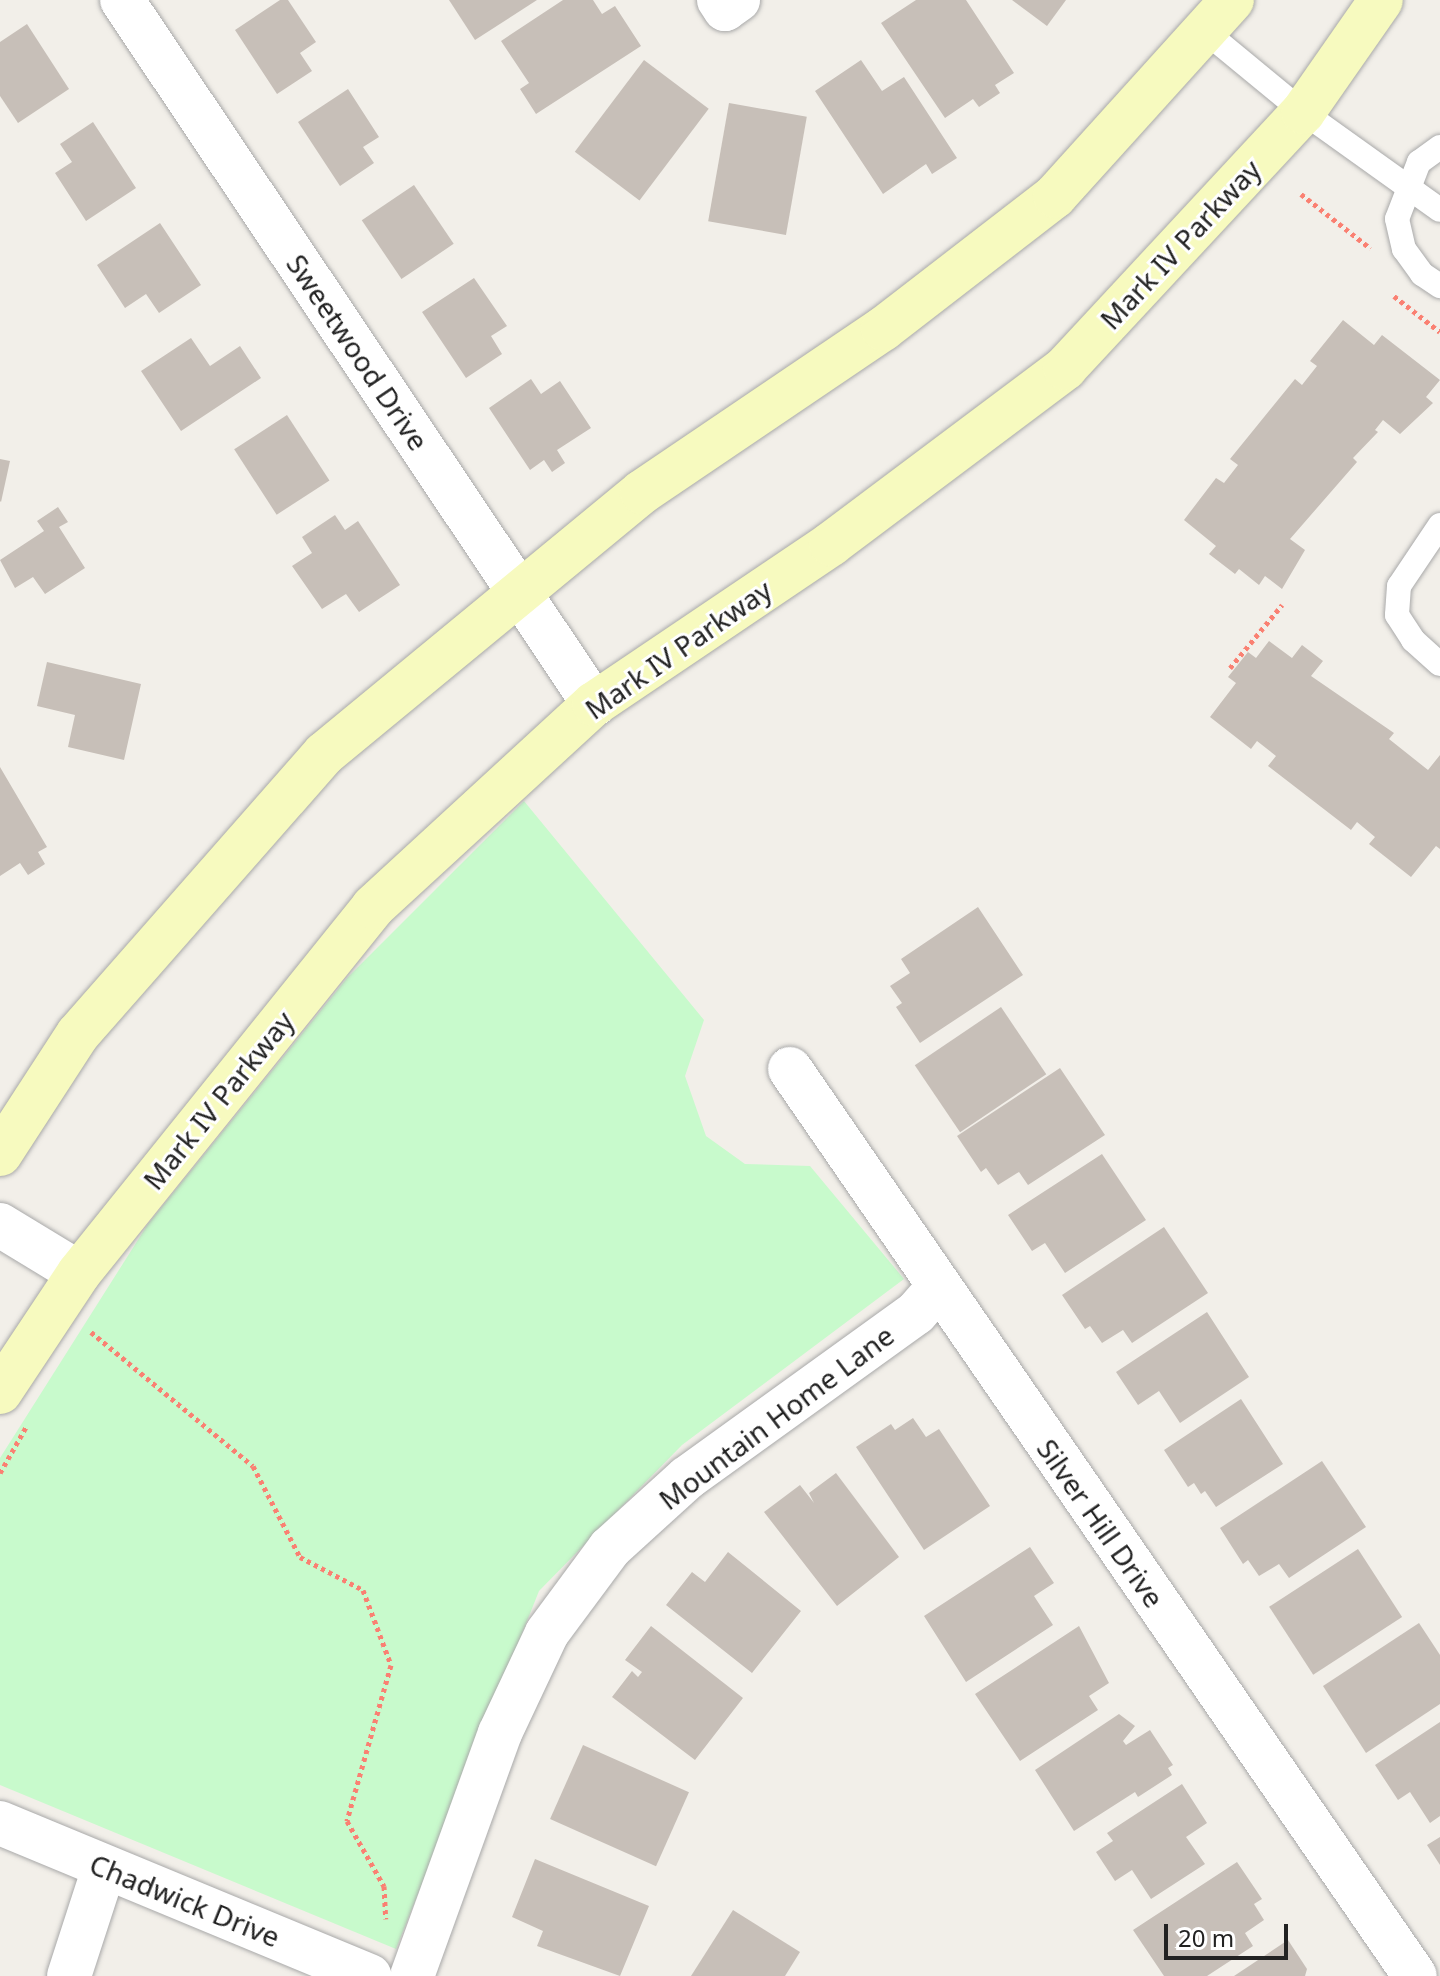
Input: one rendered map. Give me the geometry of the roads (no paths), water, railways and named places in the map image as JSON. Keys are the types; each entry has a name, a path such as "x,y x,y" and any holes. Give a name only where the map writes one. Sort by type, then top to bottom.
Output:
{"main road":[{"name":"Mark IV Parkway","path":"16,1404 79,1273 373,907 594,704 831,544 1065,368 1303,112 1381,0"},
{"path":"0,1154 78,1034 324,754 642,492 883,329 1055,196 1219,16"}],"street":[{"name":"Sweetwood Drive","path":"122,0 594,704"},
{"path":"719,0 725,9 738,0"},
{"name":"Silver Hill Drive","path":"790,1069 1415,1976"},
{"path":"0,1225 79,1273"},
{"name":"Mountain Home Lane","path":"412,1976 500,1733 547,1633 610,1548 687,1478 916,1313 938,1288"},
{"name":"Chadwick Drive","path":"0,1823 370,1976"},
{"path":"69,1976 104,1868"}],"lane":[{"path":"1219,16 1303,112 1440,210"},
{"path":"1440,147 1419,162 1407,184 1397,219 1404,249 1422,274 1440,286"},
{"path":"1440,525 1399,586 1397,615 1413,640 1440,664"}]}
